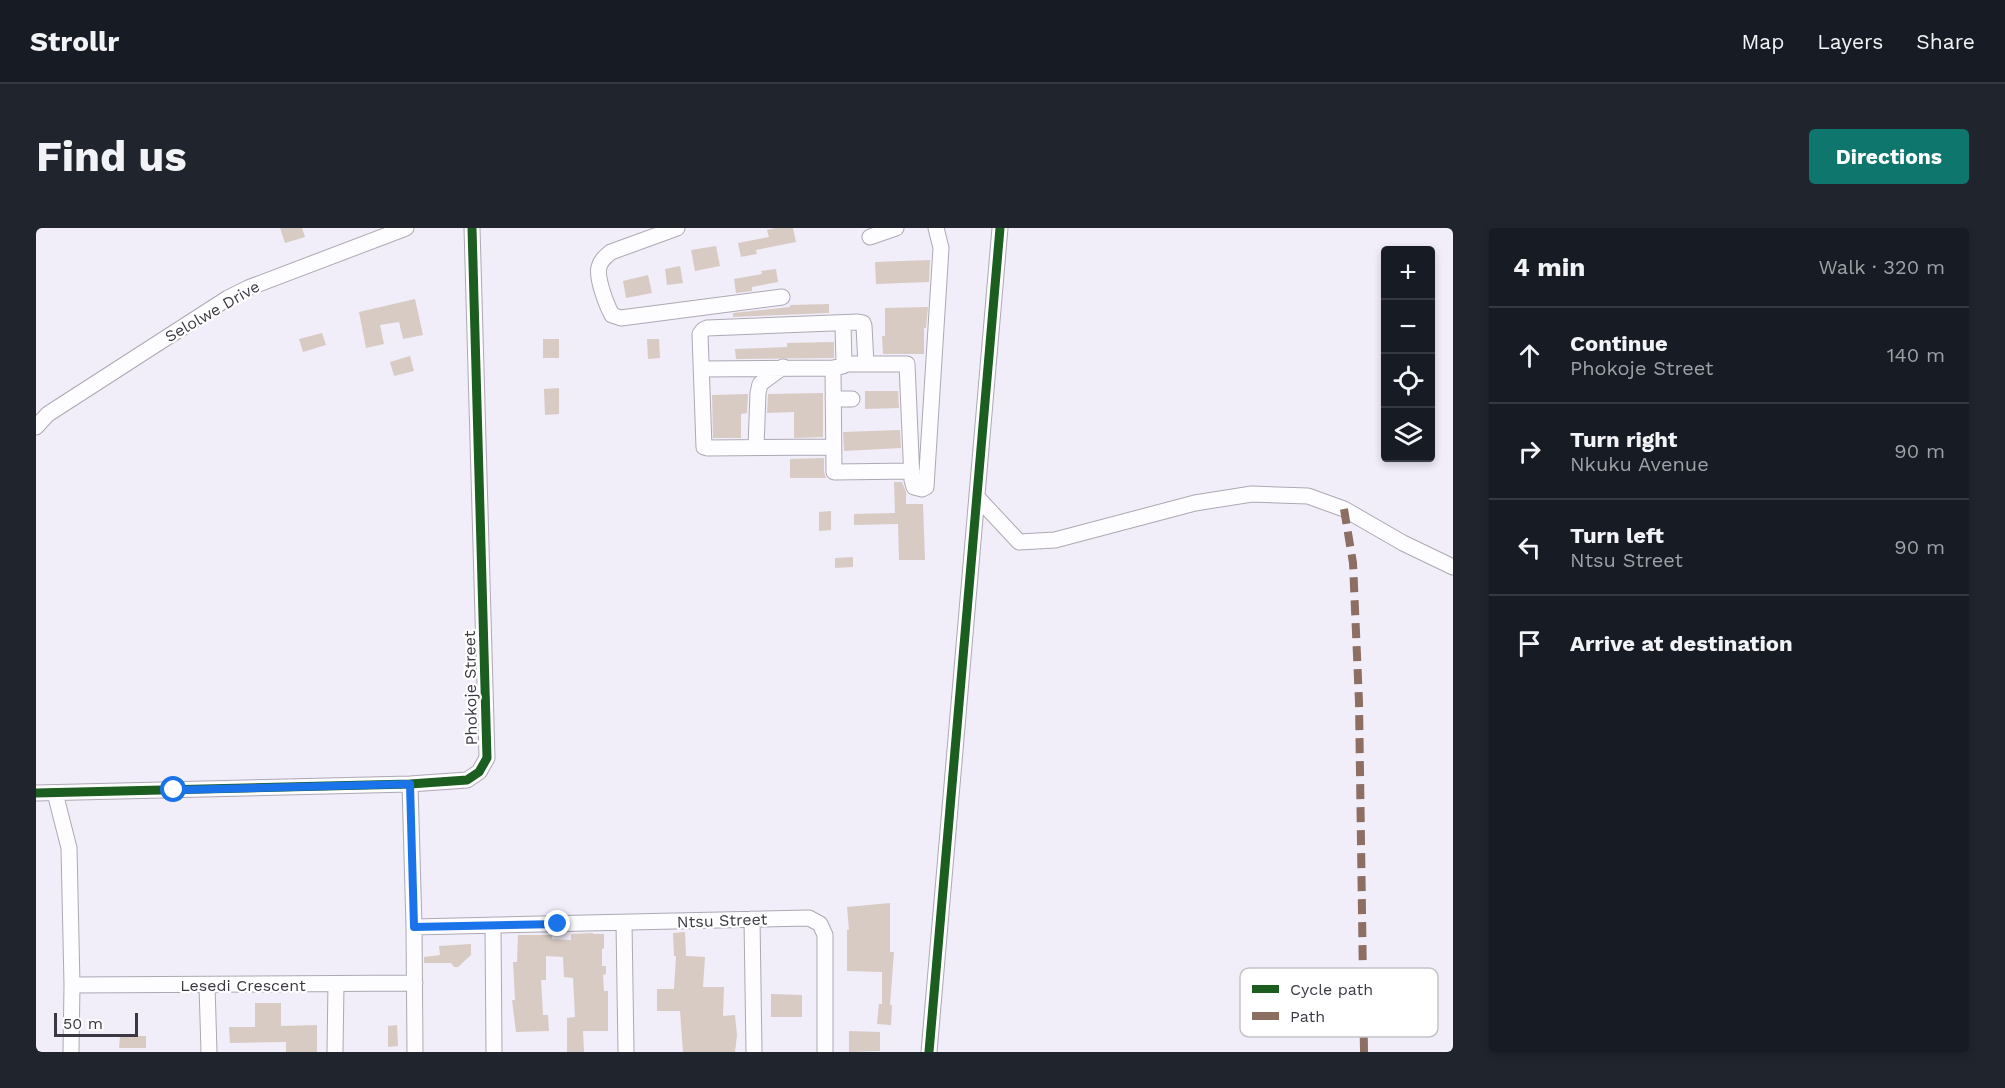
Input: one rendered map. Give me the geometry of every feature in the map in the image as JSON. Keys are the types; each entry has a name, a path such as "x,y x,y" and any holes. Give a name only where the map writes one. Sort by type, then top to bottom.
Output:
{"street":[{"name":"Selolwe Drive","path":"36,427 48,414 248,288 406,228"},
{"name":"Phokoje Street","path":"36,793 410,784 467,780 479,772 487,758 472,228"},
{"path":"677,228 611,252 603,258 598,273 608,309 612,315 621,318 782,297"},
{"path":"870,237 896,228"},
{"path":"907,364 912,471 914,487 922,489 926,487 941,248 936,228"},
{"path":"929,1052 1000,228"},
{"path":"843,322 833,399 834,469 837,472 912,471"},
{"path":"833,447 704,447 700,334 707,328 863,323 866,364"},
{"path":"702,369 933,364"},
{"path":"756,447 760,384 783,367"},
{"path":"833,399 852,399"},
{"path":"909,425 930,424"},
{"path":"977,497 1020,542 1055,540 1195,502 1251,494 1308,496 1344,509 1403,543 1453,567"},
{"path":"410,784 415,1052"},
{"path":"55,793 69,848 71,1052"},
{"path":"752,918 754,1052"},
{"name":"Ntsu Street","path":"414,927 809,918 820,924 825,935 825,1052"},
{"path":"624,923 626,1052"},
{"path":"493,924 494,1052"},
{"name":"Lesedi Crescent","path":"72,985 415,983"},
{"path":"335,1052 336,984"},
{"path":"207,985 209,1052"}],"building":[{"path":"280,228 302,228 305,237 285,243"},
{"path":"793,228 796,242 756,250 757,254 741,257 738,243 769,237 767,230"},
{"path":"716,246 720,266 695,271 691,250"},
{"path":"930,260 929,282 876,284 875,262"},
{"path":"680,266 683,283 667,285 665,269"},
{"path":"776,269 778,282 752,287 752,291 736,293 734,279"},
{"path":"648,275 652,293 626,298 623,281"},
{"path":"415,299 423,335 403,339 399,322 380,325 384,344 366,348 359,312"},
{"path":"829,304 829,313 733,317 733,313 790,307 790,305"},
{"path":"928,307 926,328 924,328 924,354 883,354 885,308"},
{"path":"322,333 326,345 303,352 299,339"},
{"path":"543,339 559,339 559,358 543,358"},
{"path":"647,339 659,339 660,358 648,359"},
{"path":"834,342 834,358 736,359 735,349 787,347 787,343"},
{"path":"410,356 414,371 394,376 390,362"},
{"path":"559,388 559,414 545,415 544,389"},
{"path":"865,391 898,391 899,408 865,409"},
{"path":"823,393 823,437 794,438 794,412 767,413 768,394"},
{"path":"748,394 747,413 741,414 741,438 713,438 712,395"},
{"path":"900,430 901,448 844,451 843,432"},
{"path":"824,458 826,478 790,478 790,459"},
{"path":"894,482 902,482 906,492 906,504 923,504 925,560 899,560 898,524 854,525 854,514 895,513"},
{"path":"831,511 831,530 819,531 819,512"},
{"path":"853,557 853,567 835,568 835,558"},
{"path":"890,903 890,952 894,952 890,1005 892,1005 891,1025 877,1024 879,1004 882,1004 882,972 847,971 847,930 849,930 847,907"},
{"path":"685,932 686,956 705,957 703,987 724,987 723,1016 735,1015 737,1035 735,1052 683,1052 680,1011 657,1011 657,989 674,989 676,956 674,956 673,933"},
{"path":"571,934 604,934 602,966 606,966 606,974 603,975 604,991 608,991 608,1031 583,1031 584,1052 567,1052 567,1018 575,1017 573,978 564,977 563,957 546,956 546,980 541,980 543,1015 548,1015 549,1031 516,1032 512,1000 515,1000 513,962 517,962 518,935 552,935 552,939 571,940"},
{"path":"471,944 471,955 458,967 454,967 451,963 424,963 424,957 440,955 439,946"},
{"path":"771,994 802,995 802,1017 771,1017"},
{"path":"255,1003 281,1003 281,1026 317,1025 317,1052 286,1052 286,1042 230,1043 229,1027 255,1027"},
{"path":"397,1025 398,1046 388,1047 388,1026"},
{"path":"849,1031 880,1032 880,1051 849,1052"},
{"path":"120,1036 146,1036 146,1048 119,1048"}],"marked path":[{"path":"1344,509 1353,563 1359,702 1363,968"},
{"path":"1364,1037 1364,1052"}],"cycle path":[{"path":"36,793 410,784 467,780 479,772 487,758 472,228"},
{"path":"929,1052 1000,228"}],"route":[{"path":"174,790 410,784 414,927 558,924"}]}
